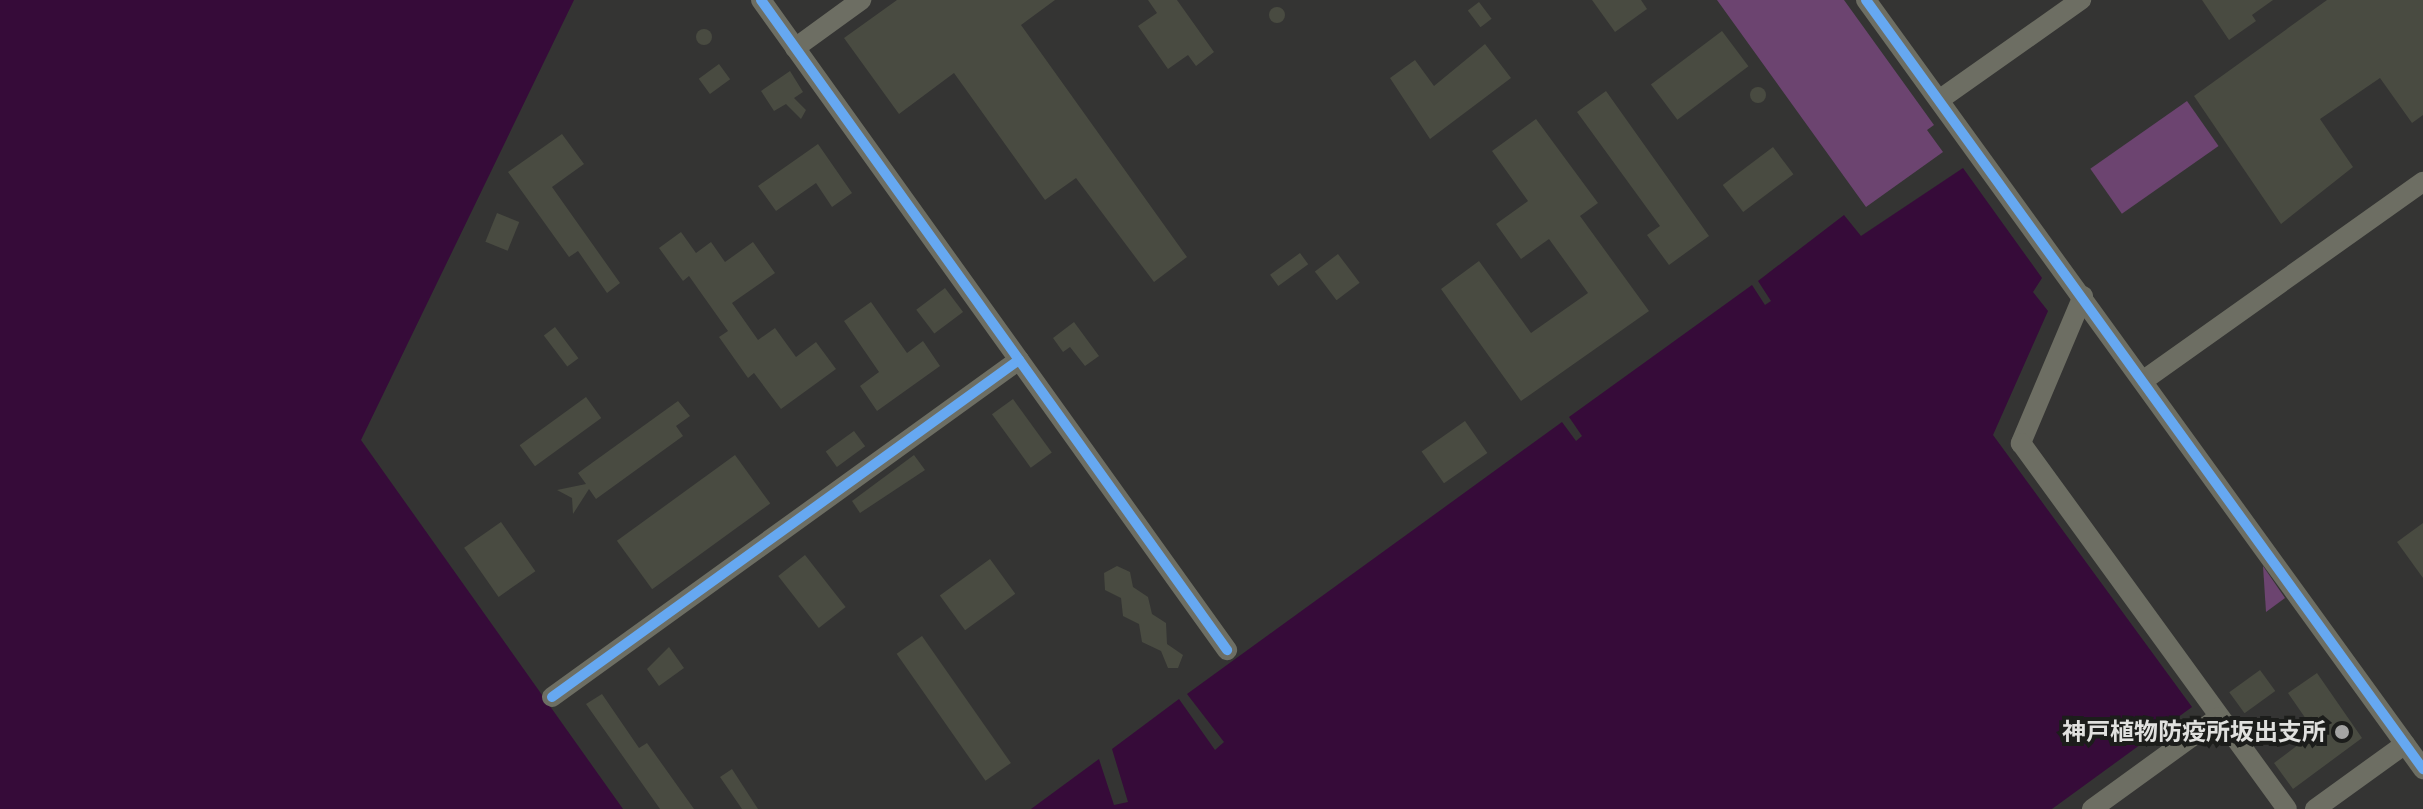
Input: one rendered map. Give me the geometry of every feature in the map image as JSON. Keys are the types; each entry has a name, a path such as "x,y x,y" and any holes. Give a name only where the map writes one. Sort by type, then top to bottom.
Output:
{"street":[{"path":"761,0 1227,650"},
{"path":"795,48 861,0"},
{"path":"1866,0 2423,769"},
{"path":"1939,100 2081,0"},
{"path":"2144,380 2423,182"},
{"path":"2083,296 2021,443 2287,809"},
{"path":"552,697 1019,360"},
{"path":"2092,809 2219,717"},
{"path":"2315,809 2405,744"}],"shaded area":[{"path":"0,0 574,0 361,440 623,809 0,809"},
{"path":"1717,0 1844,0 1934,125 1927,130 1943,152 1866,207"},
{"path":"2187,101 2219,146 2122,214 2090,169"},
{"path":"1963,168 2042,278 2033,292 2048,311 1993,435 2192,707 2052,809 1031,809 1099,759 1114,805 1128,802 1112,749 1179,699 1215,750 1224,742 1187,694 1562,422 1576,441 1582,436 1569,417 1752,285 1765,305 1771,301 1758,281 1844,215 1861,236"},
{"path":"2263,566 2285,598 2266,612"}],"building":[{"path":"897,0 1055,0 1021,25 1187,257 1154,282 1076,178 1045,200 954,73 899,114 844,38"},
{"path":"1148,0 1177,0 1214,52 1196,66 1188,55 1168,69 1138,26 1157,13"},
{"path":"1592,0 1641,0 1647,9 1615,32"},
{"path":"2202,0 2273,0 2252,15 2256,21 2229,40"},
{"path":"2327,0 2423,0 2423,115 2412,123 2380,78 2320,119 2353,167 2281,224 2194,96"},
{"path":"1479,2 1492,19 1480,27 1468,10"},
{"path":"1277,7 1283,9 1283,21 1277,23 1271,21 1269,15 1271,9"},
{"path":"704,29 710,31 710,43 704,45 698,43 696,37 698,31"},
{"path":"1722,31 1748,66 1677,120 1651,85"},
{"path":"1485,44 1511,78 1430,139 1390,78 1415,60 1434,86"},
{"path":"719,64 730,79 710,94 699,79"},
{"path":"790,71 803,92 794,98 806,110 801,119 786,104 774,111 761,91"},
{"path":"1755,87 1761,87 1766,95 1764,101 1755,103 1750,98 1750,92"},
{"path":"1606,91 1709,236 1669,265 1647,235 1660,226 1577,112"},
{"path":"1536,119 1598,203 1580,216 1649,311 1521,401 1441,289 1479,261 1531,333 1588,293 1549,239 1521,259 1496,224 1528,201 1492,151"},
{"path":"562,134 584,164 552,187 620,283 607,293 578,251 569,257 508,172"},
{"path":"818,144 852,193 832,207 816,183 776,211 758,186"},
{"path":"1773,147 1793,174 1743,212 1723,185"},
{"path":"497,213 519,222 508,251 485,242"},
{"path":"681,232 696,253 711,242 725,262 753,242 775,273 732,303 758,340 775,328 796,357 816,342 836,369 781,409 754,373 748,378 719,337 728,331 689,276 683,281 659,248"},
{"path":"1300,253 1308,264 1278,286 1270,275"},
{"path":"1338,254 1360,283 1337,300 1315,271"},
{"path":"945,288 963,312 934,334 916,310"},
{"path":"871,302 907,353 923,341 940,366 877,411 860,386 879,372 844,321"},
{"path":"1074,322 1099,356 1085,366 1070,347 1063,352 1053,338"},
{"path":"555,327 578,358 567,367 544,335"},
{"path":"586,397 601,418 535,466 520,445"},
{"path":"1013,399 1052,452 1031,468 992,414"},
{"path":"678,401 690,416 676,426 683,436 596,499 589,489 573,514 572,498 557,490 586,484 578,473"},
{"path":"1465,421 1487,453 1444,483 1422,451"},
{"path":"854,431 865,446 837,467 826,452"},
{"path":"735,455 770,504 652,589 617,541"},
{"path":"914,455 925,470 860,513 852,501"},
{"path":"501,522 535,571 499,597 464,548"},
{"path":"2423,523 2423,578 2397,542"},
{"path":"805,555 846,607 819,628 778,576"},
{"path":"990,559 1015,594 965,630 940,595"},
{"path":"1117,566 1130,572 1133,587 1148,597 1152,614 1166,623 1167,644 1183,655 1178,668 1168,668 1161,651 1142,642 1139,624 1123,616 1121,598 1105,590 1104,573"},
{"path":"922,636 1011,763 986,781 897,654"},
{"path":"669,647 684,668 659,686 647,669"},
{"path":"2260,670 2275,691 2245,713 2229,692"},
{"path":"2317,673 2362,738 2293,789 2274,763 2315,732 2288,693"},
{"path":"602,694 639,748 647,743 694,809 660,809 586,704"},
{"path":"732,769 758,809 742,809 720,777"}],"cycle path":[{"path":"761,0 1227,650"},
{"path":"1866,0 2423,769"},
{"path":"552,697 1019,360"}],"place":[{"name":"神戸植物防疫所坂出支所","path":"2342,732"}]}
